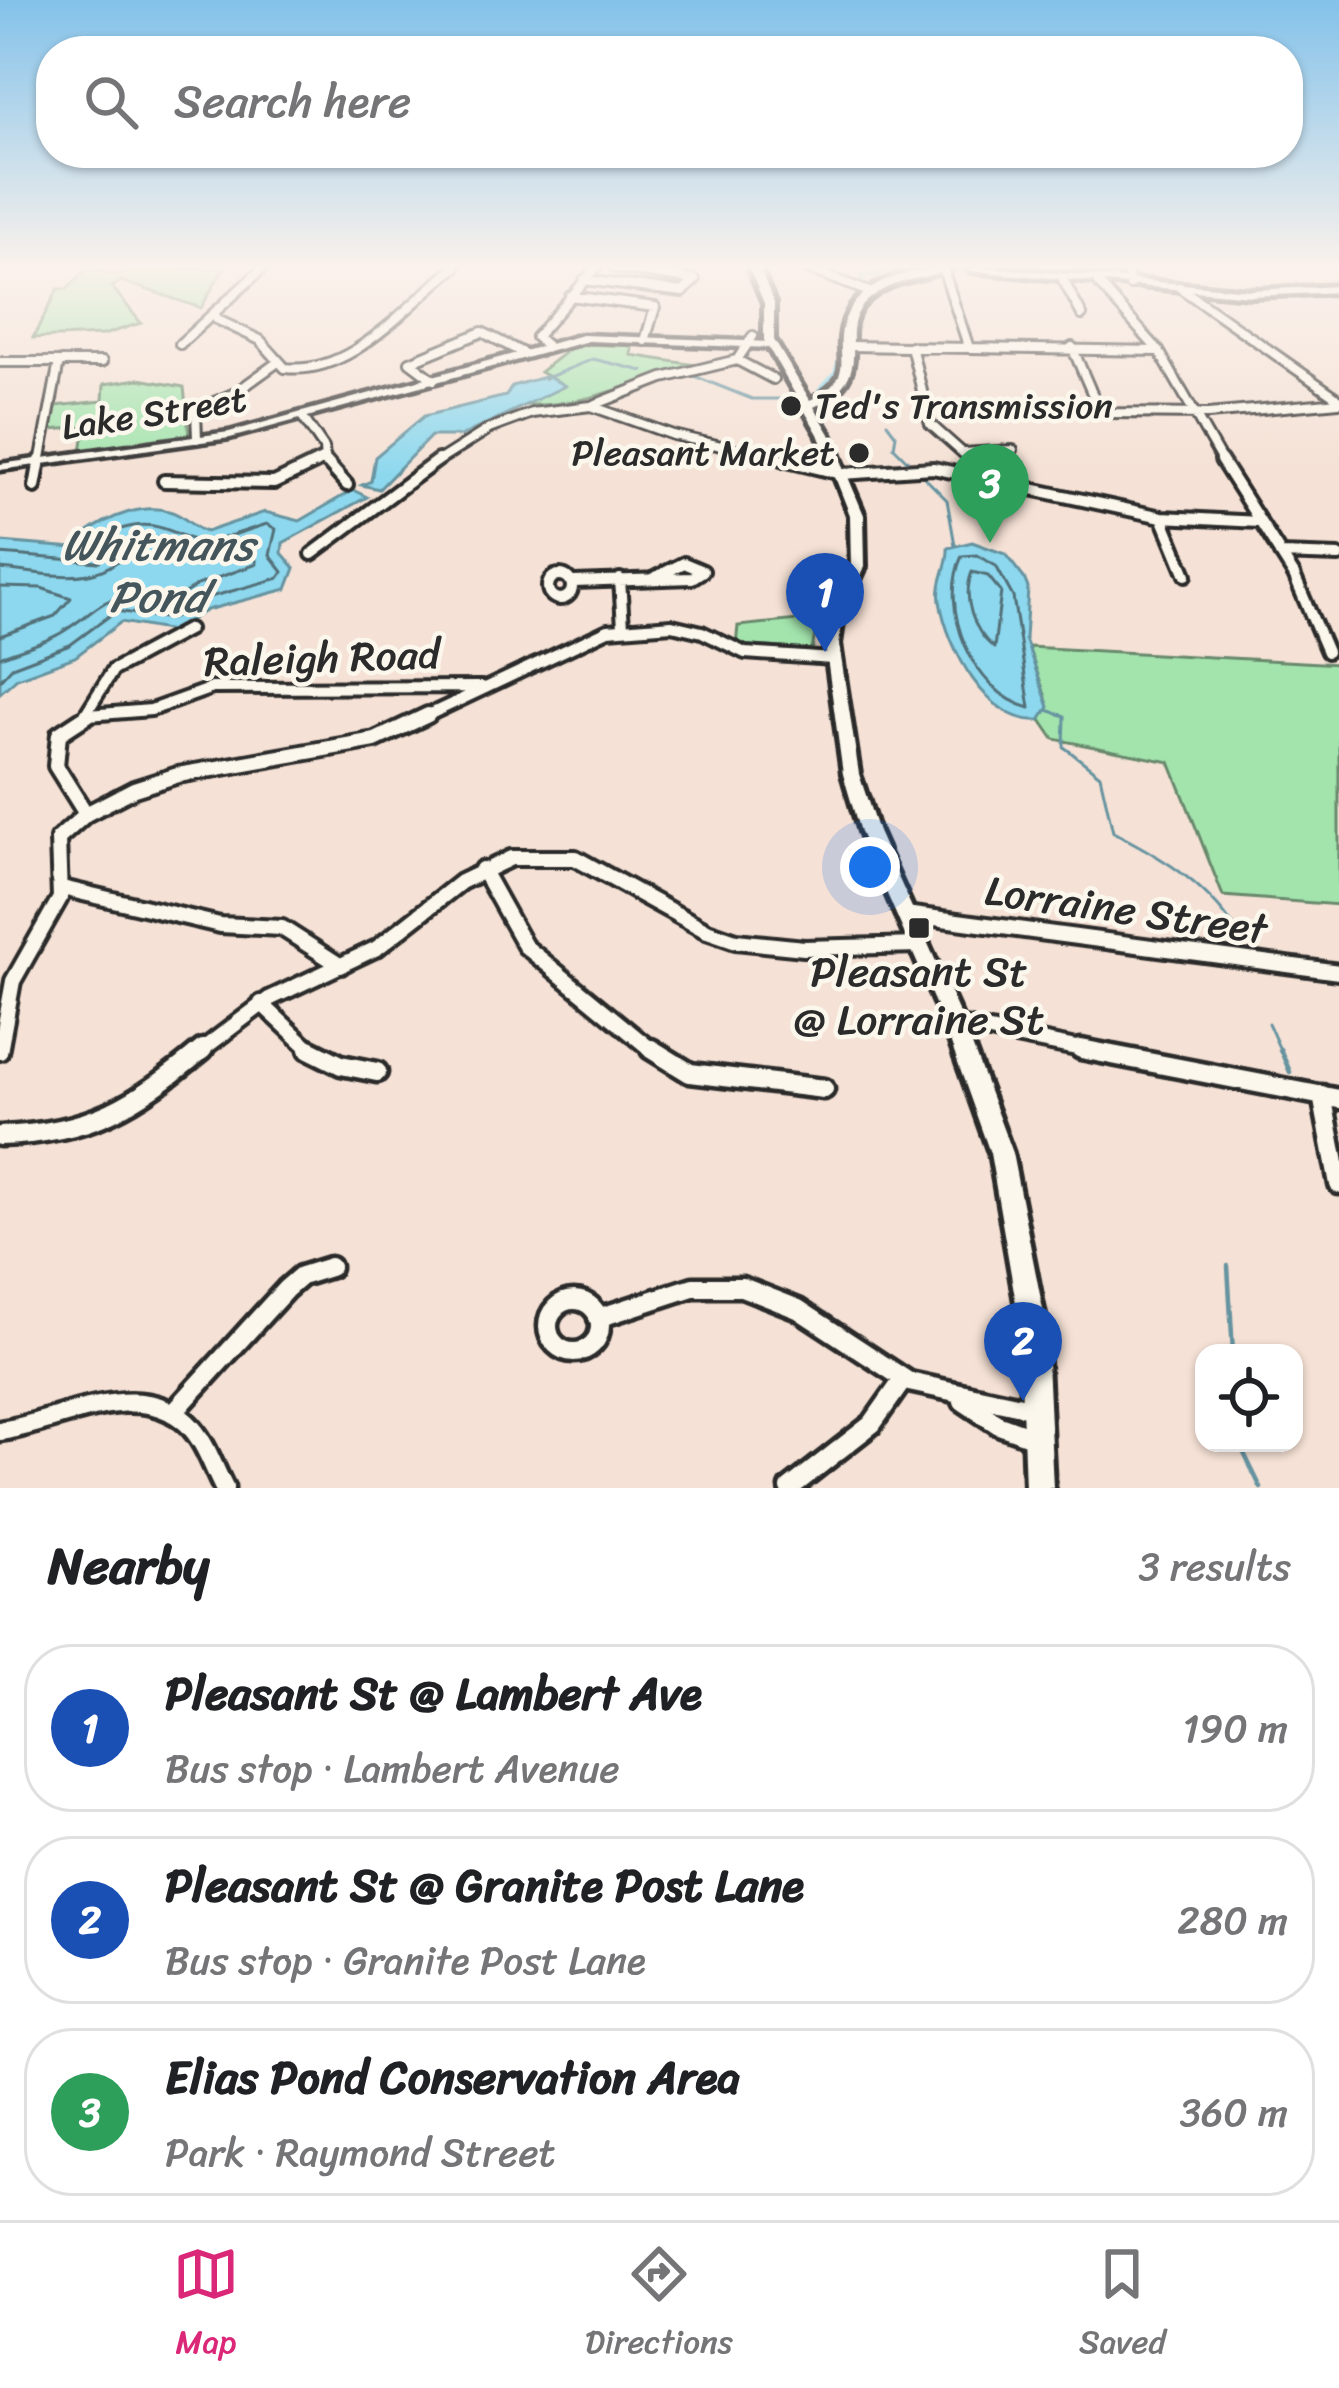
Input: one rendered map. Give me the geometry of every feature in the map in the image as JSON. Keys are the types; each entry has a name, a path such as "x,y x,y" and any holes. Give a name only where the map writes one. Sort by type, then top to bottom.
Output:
{"main road":[{"path":"771,337 842,474 857,515 858,558 834,622 833,658 855,793 955,1024 1012,1196 1032,1320 1039,1488"},
{"path":"808,405 845,380 851,337"}],"street":[{"path":"180,344 187,337"},
{"path":"254,337 278,362 299,372 333,362 365,337"},
{"path":"434,380 410,362 469,337"},
{"path":"493,337 523,353"},
{"path":"543,341 545,337"},
{"path":"966,337 968,345"},
{"path":"1147,337 1280,554 1327,652"},
{"path":"1246,337 1339,400"},
{"name":"Lake Street","path":"0,467 197,439 302,416 523,353 543,341 589,338 771,345"},
{"path":"736,361 749,341"},
{"path":"850,346 1159,351"},
{"path":"911,346 930,424 992,480"},
{"path":"1072,347 1102,411 1192,415 1339,400"},
{"path":"312,554 460,442 523,415 591,406 663,378 736,361 773,379"},
{"path":"0,362 103,362"},
{"path":"35,487 59,362"},
{"path":"197,439 196,410 236,393 278,362"},
{"path":"591,406 662,432 842,474 926,467 1162,517 1259,522"},
{"path":"302,416 324,448 323,460 346,485"},
{"path":"962,453 1013,450"},
{"path":"164,481 268,484 323,460"},
{"path":"1162,517 1186,575"},
{"path":"1280,554 1339,556"},
{"path":"574,582 654,578"},
{"path":"620,579 623,627"},
{"path":"0,1053 13,981 62,888 54,850 63,831 86,814 162,779 375,740 623,627 684,626 745,653 833,658"},
{"path":"86,814 67,790 53,757 65,726 88,715 113,670 189,628"},
{"name":"Raleigh Road","path":"88,715 152,710 212,688 489,687"},
{"path":"0,1136 57,1134 94,1123 134,1102 261,1003 393,939 443,892 482,869 530,855 573,857 620,874 704,927 739,941 919,945"},
{"path":"482,869 525,946 667,1062 690,1072 824,1089"},
{"path":"62,888 220,925 282,928 340,966"},
{"name":"Lorraine Street","path":"905,914 1339,972"},
{"path":"261,1003 304,1049 332,1064 376,1072"},
{"path":"955,1024 1330,1097 1339,1184"},
{"path":"173,1414 286,1288 301,1276 330,1267"},
{"path":"598,1318 690,1286 739,1284 788,1304 903,1380 962,1400 1036,1409"},
{"path":"790,1488 872,1424 903,1380"},
{"path":"962,1400 999,1425 1037,1439"},
{"path":"0,1431 53,1424 129,1402 173,1414 189,1425 224,1488"}],"green space":[{"path":"587,341 633,342 631,355 702,366 572,401 523,405 564,386 540,372 564,353 559,347"},
{"path":"139,379 184,387 189,435 81,451 85,427 50,430 56,406 103,401 104,384"},
{"path":"818,618 812,650 736,645 738,626"},
{"path":"1028,647 1338,664 1335,653 1339,653 1339,905 1223,896 1170,762 1054,739 1041,720 1046,697"}],"water":[{"path":"547,376 565,386 461,436 431,436 379,489 362,485 371,481 375,457 424,416 506,396 512,386"},
{"name":"Whitmans Pond","path":"353,490 367,497 283,543 282,553 295,568 287,589 207,610 172,631 121,622 75,657 17,678 0,693 0,542 98,550 106,540 87,533 116,517 150,509 177,514 206,532 265,512 300,521"},
{"path":"972,542 1005,554 1028,588 1025,639 1049,707 1040,720 1021,718 987,697 951,640 944,620 941,580 948,548"}],"waterway":[{"path":"821,392 839,373 842,357"},
{"path":"544,379 593,359 643,371"},
{"path":"694,376 752,399 793,399"},
{"path":"887,423 896,435 894,447 947,500 955,545"},
{"path":"1047,710 1065,716 1064,747 1100,775 1113,832 1186,877 1243,940"},
{"path":"1268,1023 1281,1052"},
{"path":"1280,1049 1290,1072"},
{"path":"1228,1266 1232,1344"},
{"path":"1243,1452 1261,1488"}],"place":[{"name":"Ted's Transmission","path":"791,406"},
{"name":"Pleasant Market","path":"859,453"},
{"name":"Elias Pond Conservation Area","path":"990,543"},
{"name":"Pleasant St @ Lambert Ave","path":"825,652"},
{"name":"Pleasant St @ Lorraine St","path":"919,928"},
{"name":"Pleasant St @ Granite Post Lane","path":"1023,1401"}]}
